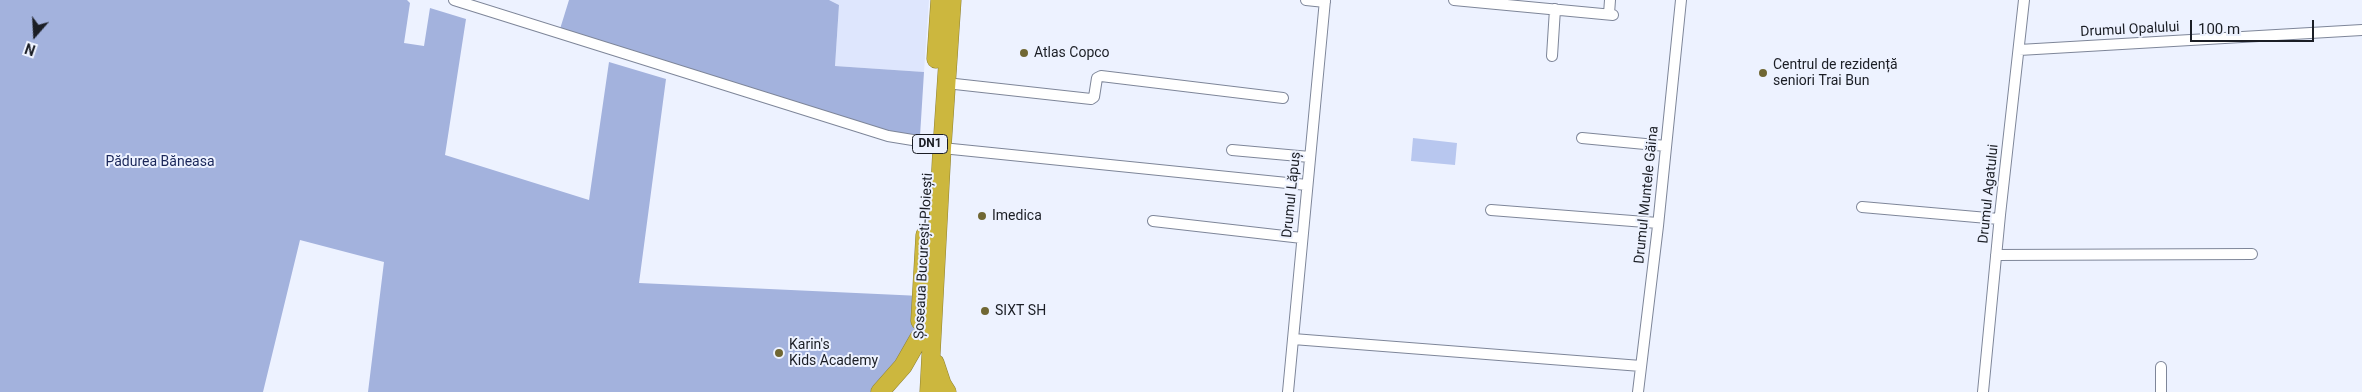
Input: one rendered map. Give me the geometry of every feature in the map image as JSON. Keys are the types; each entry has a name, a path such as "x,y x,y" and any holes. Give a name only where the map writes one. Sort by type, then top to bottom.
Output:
{"highway":[{"name":"Șoseaua București-Ploiești","path":"918,392 925,341 936,146 940,0"},
{"name":"Șoseaua București-Ploiești","path":"936,146 946,83 952,0"},
{"name":"Șoseaua București-Ploiești","path":"925,341 930,392"},
{"path":"880,392 925,341 947,392"}],"street":[{"path":"454,0 888,136 936,146 1307,186"},
{"path":"1306,0 1325,1"},
{"path":"1454,0 1541,4 1555,9 1611,14 1610,0"},
{"name":"Drumul Muntele Găina","path":"1638,392 1681,0"},
{"name":"Drumul Agatului","path":"1984,392 1999,219 2024,0"},
{"name":"Drumul Lăpuș","path":"1288,392 1325,1"},
{"path":"1552,56 1555,9"},
{"name":"Drumul Opalului","path":"2019,50 2362,30"},
{"path":"946,83 1091,100 1094,97 1097,78 1101,76 1283,98"},
{"path":"1582,138 1666,146"},
{"path":"1232,150 1310,157"},
{"path":"1862,207 1999,219"},
{"path":"1491,210 1658,223"},
{"path":"1152,221 1302,238"},
{"path":"1996,254 2252,254"},
{"path":"1293,338 1641,366"},
{"path":"2161,367 2161,392"}],"shaded area":[{"path":"829,0 929,0 924,72 835,66 839,5"},
{"path":"1413,138 1457,143 1455,165 1411,161"}],"green space":[{"name":"Pădurea Băneasa","path":"0,0 407,0 410,3 404,43 424,46 430,8 466,19 445,155 589,200 609,62 666,79 639,283 921,296 919,338 880,392 368,392 384,262 300,240 263,392 0,392"},
{"path":"569,0 829,0 839,5 835,66 924,72 920,136 906,137 560,29"}],"place":[{"name":"Atlas Copco","path":"1024,53"},
{"name":"Centrul de rezidență seniori Trai Bun","path":"1763,73"},
{"name":"Imedica","path":"982,216"},
{"name":"SIXT SH","path":"985,311"},
{"name":"Karin's Kids Academy","path":"779,353"}]}
